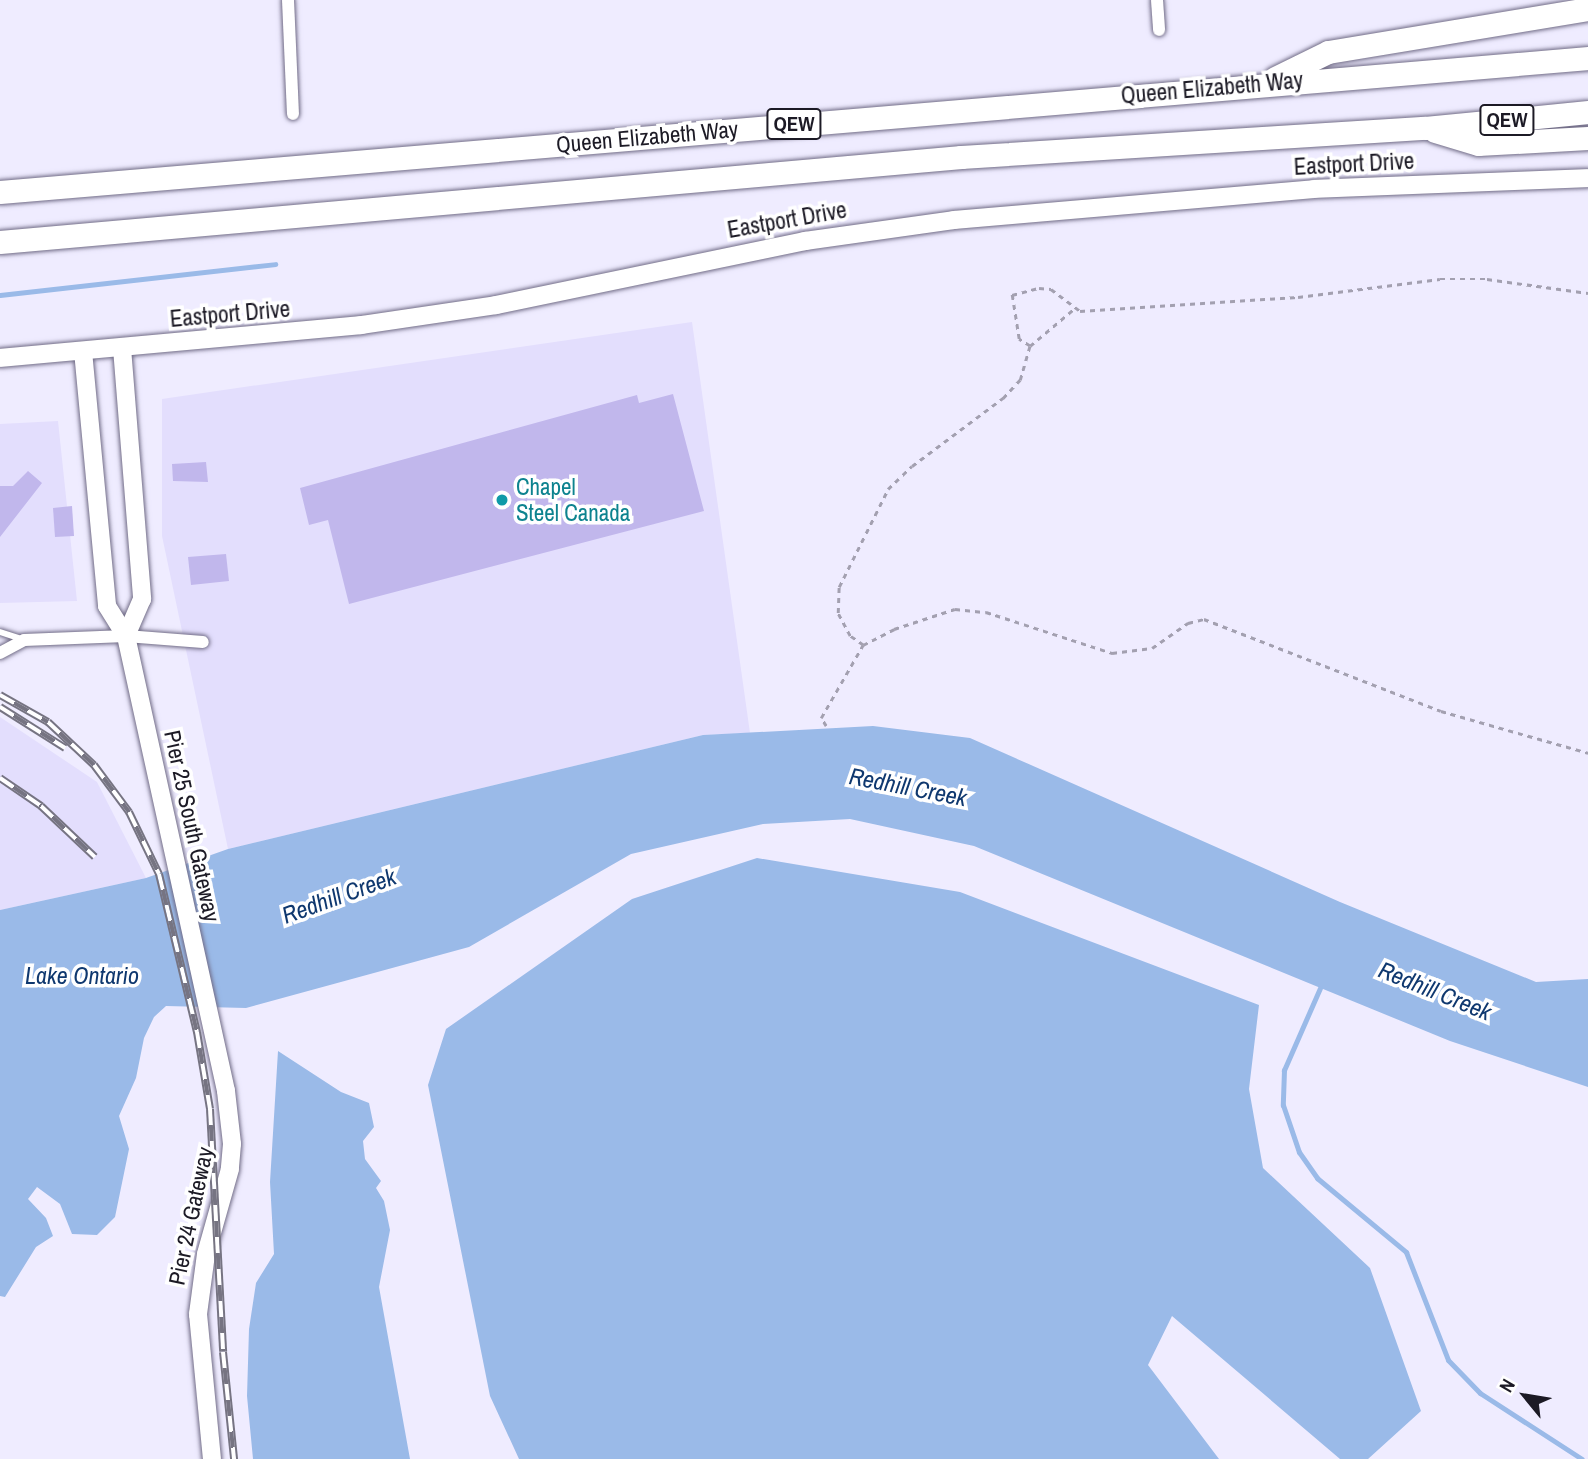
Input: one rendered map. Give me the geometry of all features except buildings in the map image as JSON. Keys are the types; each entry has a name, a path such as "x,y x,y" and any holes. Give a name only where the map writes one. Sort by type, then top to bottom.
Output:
{"highway":[{"path":"1261,84 1328,52 1588,9"},
{"name":"Queen Elizabeth Way","path":"0,192 1588,58"},
{"name":"Queen Elizabeth Way","path":"0,242 961,157 1426,128 1588,113"},
{"path":"1426,128 1478,144 1588,138"}],"main road":[{"name":"Eastport Drive","path":"0,358 424,316 793,243 941,222 1314,189 1588,178"},
{"path":"122,348 142,599 126,636"},
{"name":"Pier 25 South Gateway","path":"83,351 107,606 126,636 212,1027"},
{"name":"Pier 24 Gateway","path":"212,1027 232,1144 198,1301 199,1353 212,1459"}],"street":[{"path":"288,0 293,114"},
{"path":"1157,0 1159,30"},
{"path":"0,653 24,640 126,636 203,642"}],"lane":[{"path":"0,632 24,640"}],"path":[{"path":"1030,346 1019,339 1012,295 1052,289 1080,311 1298,298 1440,279 1487,279 1588,293"},
{"path":"863,645 850,636 838,614 839,587 888,489 1020,380 1030,346 1075,307"},
{"path":"826,726 821,718 863,645 894,629 955,609 986,612 1112,653 1153,648 1188,623 1204,620 1441,711 1588,753"}],"shaded area":[{"path":"692,322 750,733 703,735 228,849 162,536 162,399"},
{"path":"58,421 77,601 0,603 0,424"},
{"path":"0,717 97,782 146,878 0,910"}],"water":[{"path":"873,726 970,738 1340,902 1536,982 1588,979 1588,1087 1450,1041 974,846 850,819 763,824 631,854 469,947 246,1008 166,1006 154,1017 144,1038 136,1078 119,1116 129,1149 115,1217 97,1235 72,1234 60,1204 37,1187 28,1199 46,1218 53,1236 36,1247 5,1297 0,1296 0,910 146,878 228,849 703,735"},
{"path":"757,858 960,892 1259,1005 1249,1089 1263,1168 1370,1268 1421,1411 1368,1459 1340,1459 1172,1316 1148,1365 1219,1459 519,1459 490,1396 428,1085 446,1029 632,899"},
{"path":"278,1051 341,1092 369,1103 374,1127 363,1141 365,1159 381,1181 376,1188 384,1201 390,1230 379,1287 410,1459 253,1459 247,1396 249,1329 256,1283 274,1254 270,1182"}],"waterway":[{"path":"0,295 275,264"},
{"path":"1320,988 1284,1070 1283,1105 1299,1152 1317,1178 1406,1252 1448,1360 1480,1393 1582,1459"}],"railway":[{"path":"0,695 48,722 94,765 129,812 159,874 197,1032 210,1109 223,1352 234,1459"},
{"path":"0,707 65,748"},
{"path":"0,778 41,806 95,857"}],"place":[{"name":"Chapel Steel Canada","path":"502,500"}],"water label":[{"name":"Redhill Creek","path":"908,787"},
{"name":"Redhill Creek","path":"339,896"},
{"name":"Lake Ontario","path":"82,976"},
{"name":"Redhill Creek","path":"1435,991"}]}
